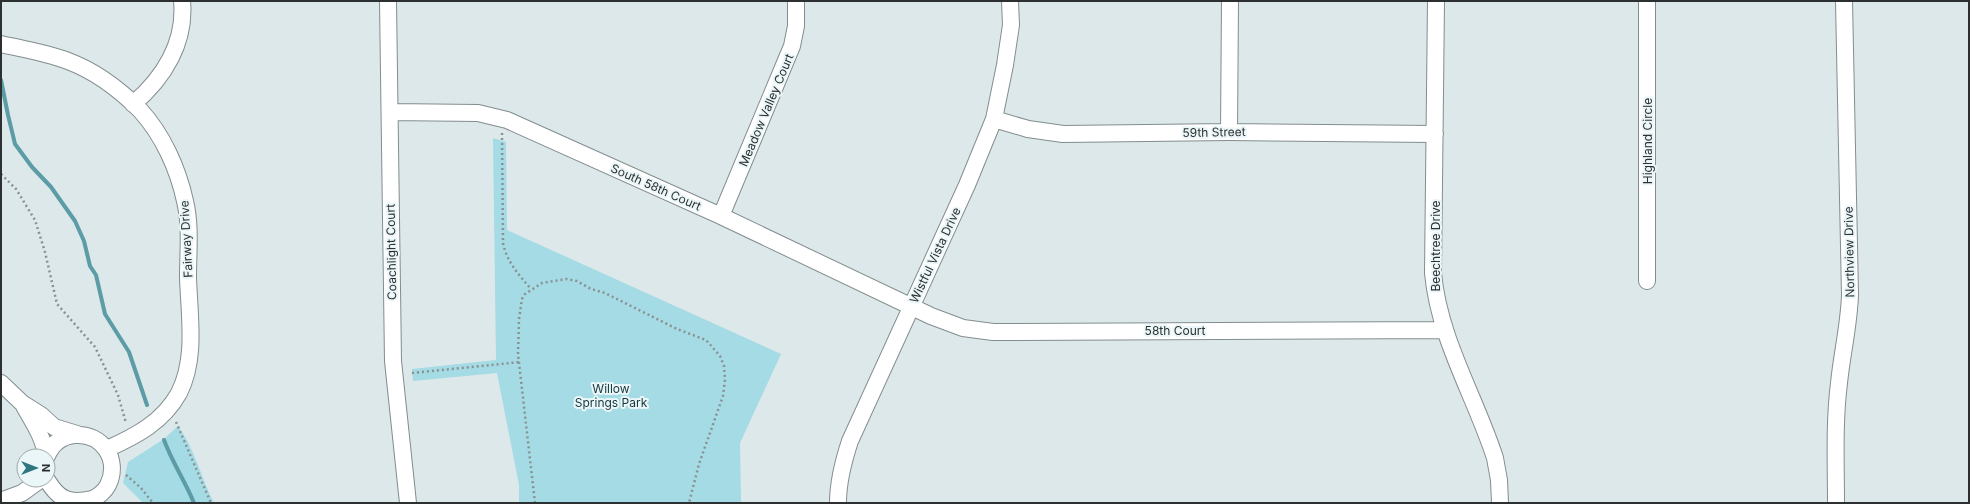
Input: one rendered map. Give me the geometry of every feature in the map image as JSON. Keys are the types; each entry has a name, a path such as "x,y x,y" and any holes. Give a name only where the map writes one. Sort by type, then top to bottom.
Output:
{"street":[{"path":"133,104 146,93 164,71 175,50 182,30 182,1"},
{"name":"Coachlight Court","path":"388,1 393,361 408,503"},
{"name":"Meadow Valley Court","path":"721,216 792,46 796,26 796,1"},
{"name":"Wistful Vista Drive","path":"838,503 839,484 843,462 850,441 967,185 994,119 1005,65 1011,25 1010,1"},
{"path":"1229,132 1230,1"},
{"name":"Beechtree Drive","path":"1436,1 1433,273 1435,296 1444,330 1495,458 1499,480 1500,503"},
{"name":"Highland Circle","path":"1647,1 1647,281"},
{"name":"Northview Drive","path":"1836,503 1836,420 1839,382 1849,321 1850,295 1844,1"},
{"name":"Fairway Drive","path":"1,44 68,61 87,70 108,83 133,104 141,112 165,148 178,176 186,203 190,323 189,355 184,382 171,406 162,417 139,433 107,449"},
{"name":"South 58th Court","path":"390,112 478,113 507,120 721,216 911,306"},
{"name":"59th Street","path":"994,119 1048,133 1229,132 1435,134"},
{"name":"58th Court","path":"911,306 957,326 983,331 1444,330"},
{"path":"1,383 22,403 41,415 54,427 78,435 90,437 100,442 107,449 111,459 110,478 108,486 95,498 72,503 56,494 52,488"},
{"path":"22,403 38,431 45,448"},
{"path":"51,448 61,438 78,435"},
{"path":"2,500 22,493 29,488"},
{"path":"2,500 22,503"}],"path":[{"path":"507,120 501,136 501,233 506,255 512,266 531,289"},
{"path":"1,174 16,189 35,220 44,244 57,304 95,347 118,395 129,428"},
{"path":"535,503 518,341 520,306 522,299 531,289 553,280 577,281 591,289 605,293 677,328 706,340 714,348 724,366 725,380 723,396 699,464 689,503"},
{"path":"412,373 520,362"},
{"path":"171,423 175,418 211,503"},
{"path":"125,473 141,488 153,503"}],"green space":[{"name":"Willow Springs Park","path":"493,138 506,142 507,230 781,354 740,443 741,503 519,503 519,485 497,373 413,381 412,369 496,360"},
{"path":"178,426 189,444 214,503 143,503 123,483 128,462 164,439"}],"waterway":[{"path":"1,80 15,144 32,167 51,187 75,221 84,241 90,266 96,275 105,314 129,352 147,405"},
{"path":"164,440 194,503"}]}
